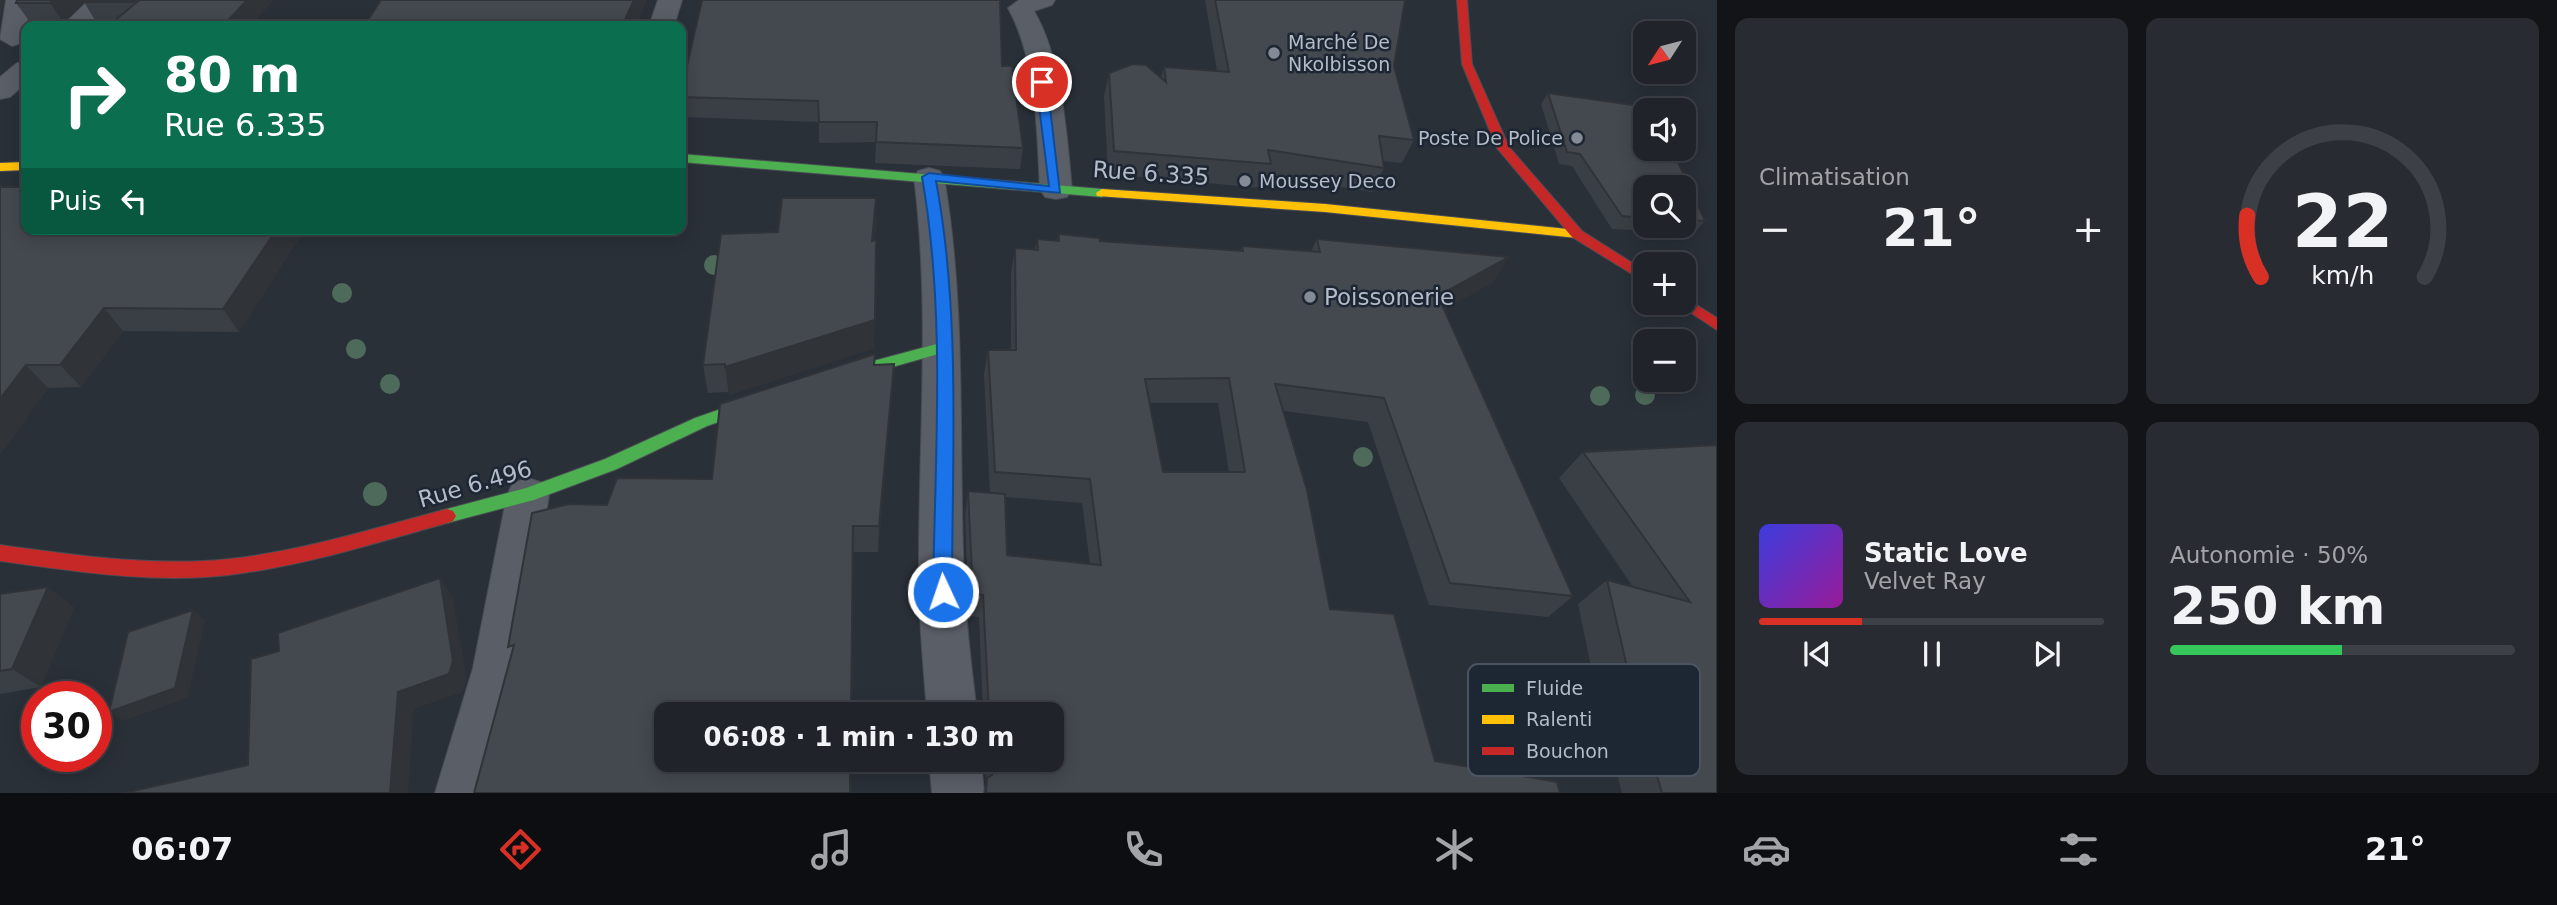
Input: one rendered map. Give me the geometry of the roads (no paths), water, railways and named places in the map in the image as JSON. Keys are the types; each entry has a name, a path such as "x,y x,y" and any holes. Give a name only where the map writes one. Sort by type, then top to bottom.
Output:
{"street":[{"path":"12,38 18,0"},
{"path":"80,21 103,0"},
{"path":"664,21 670,0"},
{"path":"1462,0 1466,64 1503,148 1577,234 1633,269"},
{"path":"1022,3 1038,62 1056,190"},
{"path":"0,91 21,73"},
{"name":"Rue 6.335","path":"686,158 929,177 1056,190 1325,208 1577,234"},
{"path":"0,167 21,166"},
{"path":"929,177 938,229 944,347 941,567 951,702"},
{"path":"1696,310 1717,325"},
{"path":"805,387 944,347"},
{"name":"Rue 6.496","path":"0,553 115,568 225,568 298,556 528,495 611,464 701,422 779,395"},
{"path":"461,793 497,668 528,495"},
{"path":"956,772 958,793"}],"place":[{"name":"Marché De Nkolbisson","path":"1274,53"},
{"name":"Poste De Police","path":"1577,138"},
{"name":"Moussey Deco","path":"1245,181"},
{"name":"Poissonerie","path":"1310,297"}]}
